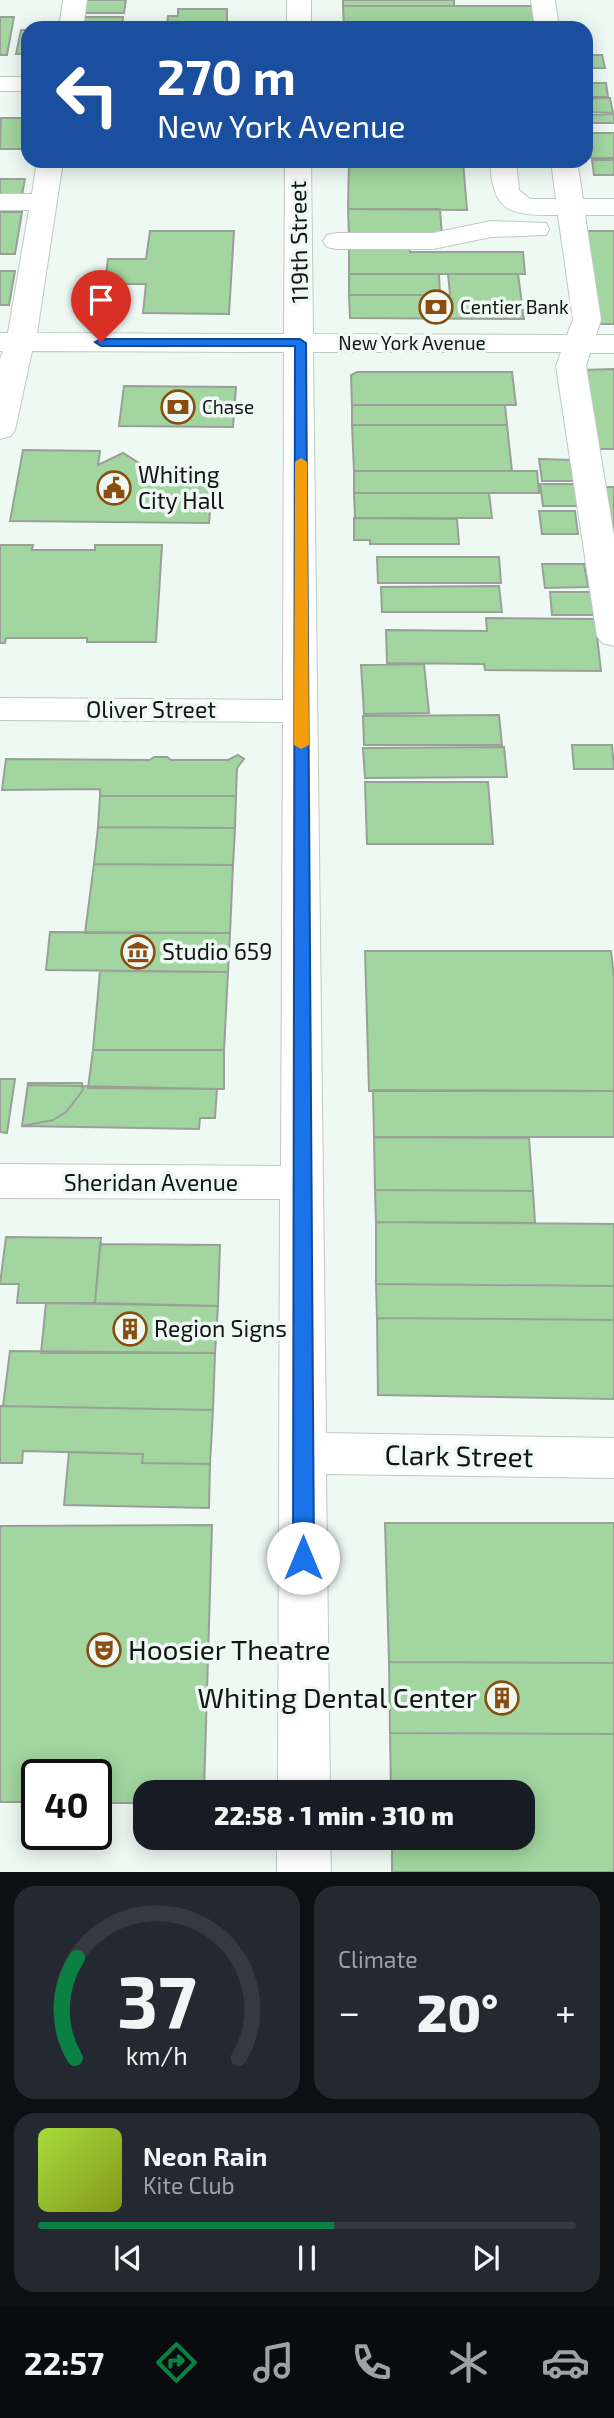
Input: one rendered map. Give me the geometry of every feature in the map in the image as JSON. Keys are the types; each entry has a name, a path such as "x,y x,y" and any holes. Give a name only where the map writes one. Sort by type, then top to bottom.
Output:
{"street":[{"path":"72,21 75,0"},
{"path":"299,0 299,21"},
{"path":"543,0 546,21"},
{"path":"0,84 21,84"},
{"path":"0,430 13,363 10,342 49,168"},
{"name":"119th Street","path":"298,168 304,1780"},
{"path":"504,168 506,194 513,203 527,207 614,207"},
{"path":"565,168 587,320 571,366 601,479 614,636"},
{"path":"0,202 43,202"},
{"path":"337,241 433,241 491,229 536,229"},
{"name":"New York Avenue","path":"10,342 614,344"},
{"name":"Oliver Street","path":"0,709 301,711"},
{"name":"Sheridan Avenue","path":"0,1181 302,1183"},
{"name":"Clark Street","path":"303,1453 614,1458"},
{"path":"304,1850 304,1872"}],"building":[{"path":"87,0 126,0 124,13 84,13"},
{"path":"343,0 454,0 454,6 343,6"},
{"path":"343,6 533,6 536,21 344,21"},
{"path":"178,9 227,9 227,21 168,21 168,16 178,16"},
{"path":"0,17 14,17 7,55 0,55"},
{"path":"83,17 123,17 123,21 83,21"},
{"path":"21,30 21,54 16,54"},
{"path":"593,55 602,55 605,68 593,68"},
{"path":"593,83 606,83 608,97 593,97"},
{"path":"593,98 610,98 613,113 593,112"},
{"path":"614,114 614,123 593,123 593,115"},
{"path":"1,118 21,118 21,149 0,149"},
{"path":"593,133 614,133 614,158 593,158"},
{"path":"593,160 614,160 614,175 594,175"},
{"path":"349,168 464,168 467,210 348,209"},
{"path":"0,179 25,179 22,195 0,195"},
{"path":"348,209 440,209 442,236 349,236"},
{"path":"0,212 22,212 15,254 0,254"},
{"path":"150,231 234,231 229,314 143,313 146,284 114,284 100,290 87,282 106,274 108,259 146,259"},
{"path":"583,231 614,231 614,324 598,324"},
{"path":"349,243 409,243 410,252 523,252 525,274 349,274"},
{"path":"0,271 15,271 9,305 0,305"},
{"path":"349,274 439,274 440,295 349,295"},
{"name":"Centier Bank","path":"448,274 518,274 524,319 350,318 349,295 450,295"},
{"path":"614,369 614,449 594,449 581,370"},
{"path":"357,372 512,372 516,405 352,405 351,375"},
{"name":"Chase","path":"124,386 236,387 233,427 119,426"},
{"path":"352,405 505,405 507,425 352,425"},
{"path":"352,425 507,425 512,471 354,471"},
{"name":"Whiting City Hall","path":"23,450 100,451 98,465 123,453 155,473 213,474 209,523 10,521"},
{"path":"539,459 574,460 577,481 542,481"},
{"path":"354,471 537,471 539,493 354,493"},
{"path":"540,484 576,484 578,506 543,506"},
{"path":"604,487 614,487 614,535 611,535"},
{"path":"354,493 489,493 492,518 355,518"},
{"path":"539,511 575,511 578,534 542,534"},
{"path":"354,518 457,519 459,544 370,544 370,540 354,540"},
{"path":"0,545 33,545 32,550 95,550 95,545 162,545 156,642 87,642 87,638 6,638 5,643 0,643"},
{"path":"377,557 499,557 501,583 378,583"},
{"path":"542,564 584,564 588,587 545,588"},
{"path":"499,586 502,612 382,612 381,587"},
{"path":"550,592 591,592 594,615 552,615"},
{"path":"486,618 595,619 601,671 485,670 484,664 387,663 386,630 487,631"},
{"path":"424,664 429,713 364,714 361,665"},
{"path":"499,715 502,745 364,745 363,716"},
{"path":"572,745 612,745 614,769 574,769"},
{"path":"504,747 507,777 365,778 363,748"},
{"path":"238,755 244,759 237,768 236,796 100,796 100,789 2,790 6,759 150,760 154,757 167,757 171,760 228,760"},
{"path":"365,782 488,782 493,844 367,844"},
{"path":"100,796 236,796 235,828 98,827"},
{"path":"98,827 235,828 233,865 94,864"},
{"path":"94,864 233,865 230,933 85,933"},
{"name":"Studio 659","path":"50,932 230,933 228,972 46,970"},
{"path":"365,951 611,951 614,977 614,1091 369,1091"},
{"path":"100,971 228,972 224,1050 93,1050"},
{"path":"93,1050 224,1050 224,1089 88,1088"},
{"path":"0,1079 15,1079 7,1133 0,1132"},
{"path":"28,1083 82,1083 83,1090 66,1112 53,1120 22,1126"},
{"path":"28,1085 217,1089 215,1118 200,1118 199,1129 22,1126"},
{"path":"373,1090 614,1091 614,1137 374,1137"},
{"path":"374,1137 529,1138 533,1191 375,1190"},
{"path":"375,1190 533,1191 535,1223 376,1222"},
{"path":"376,1222 614,1224 614,1286 376,1284"},
{"path":"6,1237 101,1238 95,1303 17,1303 19,1284 0,1284"},
{"path":"100,1244 220,1245 218,1306 95,1303"},
{"path":"376,1284 614,1286 614,1320 377,1318"},
{"name":"Region Signs","path":"46,1303 218,1306 215,1353 41,1353"},
{"path":"377,1318 614,1320 614,1399 378,1395"},
{"path":"10,1351 215,1353 213,1410 3,1406"},
{"path":"0,1406 213,1410 210,1464 142,1463 143,1454 23,1451 22,1463 0,1463"},
{"path":"69,1452 143,1454 142,1463 210,1464 209,1508 64,1505"},
{"path":"385,1523 614,1523 614,1663 389,1662"},
{"name":"Hoosier Theatre","path":"212,1525 204,1780 133,1780 133,1803 112,1803 112,1759 21,1759 21,1802 0,1802 0,1526"},
{"name":"Whiting Dental Center","path":"389,1662 614,1663 614,1734 390,1733"},
{"path":"390,1733 614,1734 614,1872 392,1872 392,1850 535,1850 535,1780 391,1780"}],"slow traffic":[{"path":"301,462 301,745"}],"place":[{"name":"Centier Bank","path":"436,307"},
{"name":"Chase","path":"178,407"},
{"name":"Whiting City Hall","path":"114,488"},
{"name":"Studio 659","path":"138,952"},
{"name":"Region Signs","path":"130,1329"},
{"name":"Hoosier Theatre","path":"104,1650"},
{"name":"Whiting Dental Center","path":"502,1698"}],"route":[{"path":"101,342 300,343 303,1558"}]}
